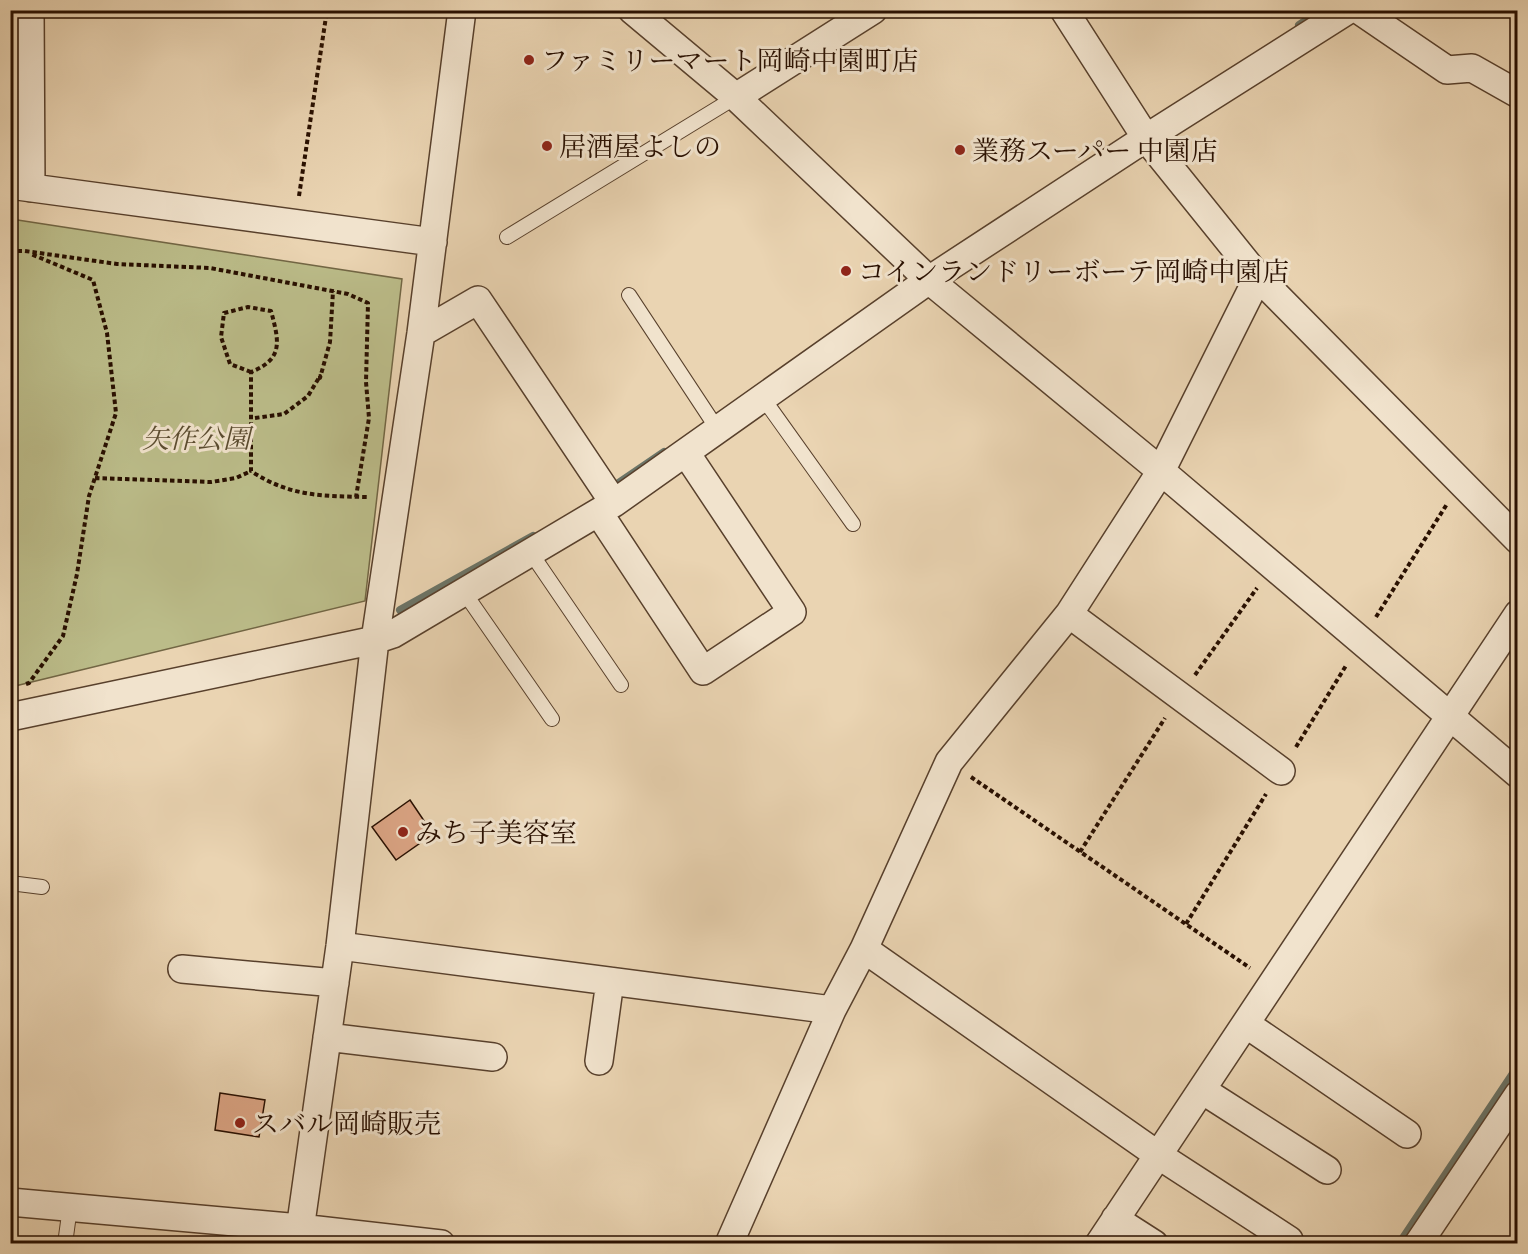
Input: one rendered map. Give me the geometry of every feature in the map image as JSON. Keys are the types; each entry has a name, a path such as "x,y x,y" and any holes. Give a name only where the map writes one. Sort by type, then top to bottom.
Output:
{"street":[{"path":"30,10 20,46 21,187 433,242"},
{"path":"299,1236 340,946 375,640 421,333 462,10"},
{"path":"632,10 736,97 929,280 1161,471 1518,774"},
{"path":"1064,10 1146,138 1258,277 1518,540"},
{"path":"10,717 375,640 393,634 607,508 929,280 1146,138 1348,10"},
{"path":"1359,10 1447,70 1472,68 1518,94"},
{"path":"736,97 860,14"},
{"path":"729,1244 832,1010 864,949 949,762 1069,614 1161,471 1258,277"},
{"path":"421,333 478,300 607,508 703,671 792,612 686,453"},
{"path":"1069,614 1281,771"},
{"path":"1099,1244 1518,614"},
{"path":"340,946 832,1010"},
{"path":"864,949 1158,1155 1289,1240"},
{"path":"182,969 335,983"},
{"path":"599,1061 610,981"},
{"path":"1246,1024 1407,1134"},
{"path":"327,1037 493,1057"},
{"path":"1202,1090 1327,1170"},
{"path":"1418,1244 1508,1130 1518,1095"},
{"path":"10,1202 70,1207 299,1236 441,1244"},
{"path":"1115,1219 1154,1244"}],"lane":[{"path":"507,237 736,97"},
{"path":"629,295 718,430"},
{"path":"763,398 853,524"},
{"path":"531,553 621,685"},
{"path":"464,592 552,718"},
{"path":"10,883 42,887"},
{"path":"65,1244 70,1207"}],"path":[{"path":"295,224 327,10"},
{"path":"10,251 25,251 117,264 210,267 348,294 368,303 366,382 369,418 356,497"},
{"path":"25,251 93,280 107,333 116,413 89,496 63,636 29,683"},
{"path":"255,418 284,414 308,396 320,376 320,378 330,342 333,291"},
{"path":"248,307 271,311 277,334 275,354 267,366 251,372 230,364 221,337 224,313 248,307"},
{"path":"251,372 251,471"},
{"path":"95,478 211,482 236,478 251,471"},
{"path":"251,471 270,484 311,496 396,498"},
{"path":"1374,621 1460,482"},
{"path":"1080,852 1179,696 1272,566"},
{"path":"1186,924 1349,661"},
{"path":"949,762 1273,983"}],"green space":[{"name":"矢作公園","path":"11,219 402,279 365,601 11,687"}],"building":[{"path":"410,800 433,834 396,860 372,827"},
{"path":"220,1093 265,1100 259,1137 215,1130"}],"waterway":[{"path":"1299,25 1321,10"},
{"path":"617,484 664,452"},
{"path":"400,610 533,536"},
{"path":"1399,1244 1518,1066"}],"place":[{"name":"ファミリーマート岡崎中園町店","path":"529,60"},
{"name":"居酒屋よしの","path":"547,146"},
{"name":"業務スーパー 中園店","path":"960,150"},
{"name":"コインランドリーボーテ岡崎中園店","path":"846,271"},
{"name":"みち子美容室","path":"403,832"},
{"name":"スバル岡崎販売","path":"240,1123"}]}
